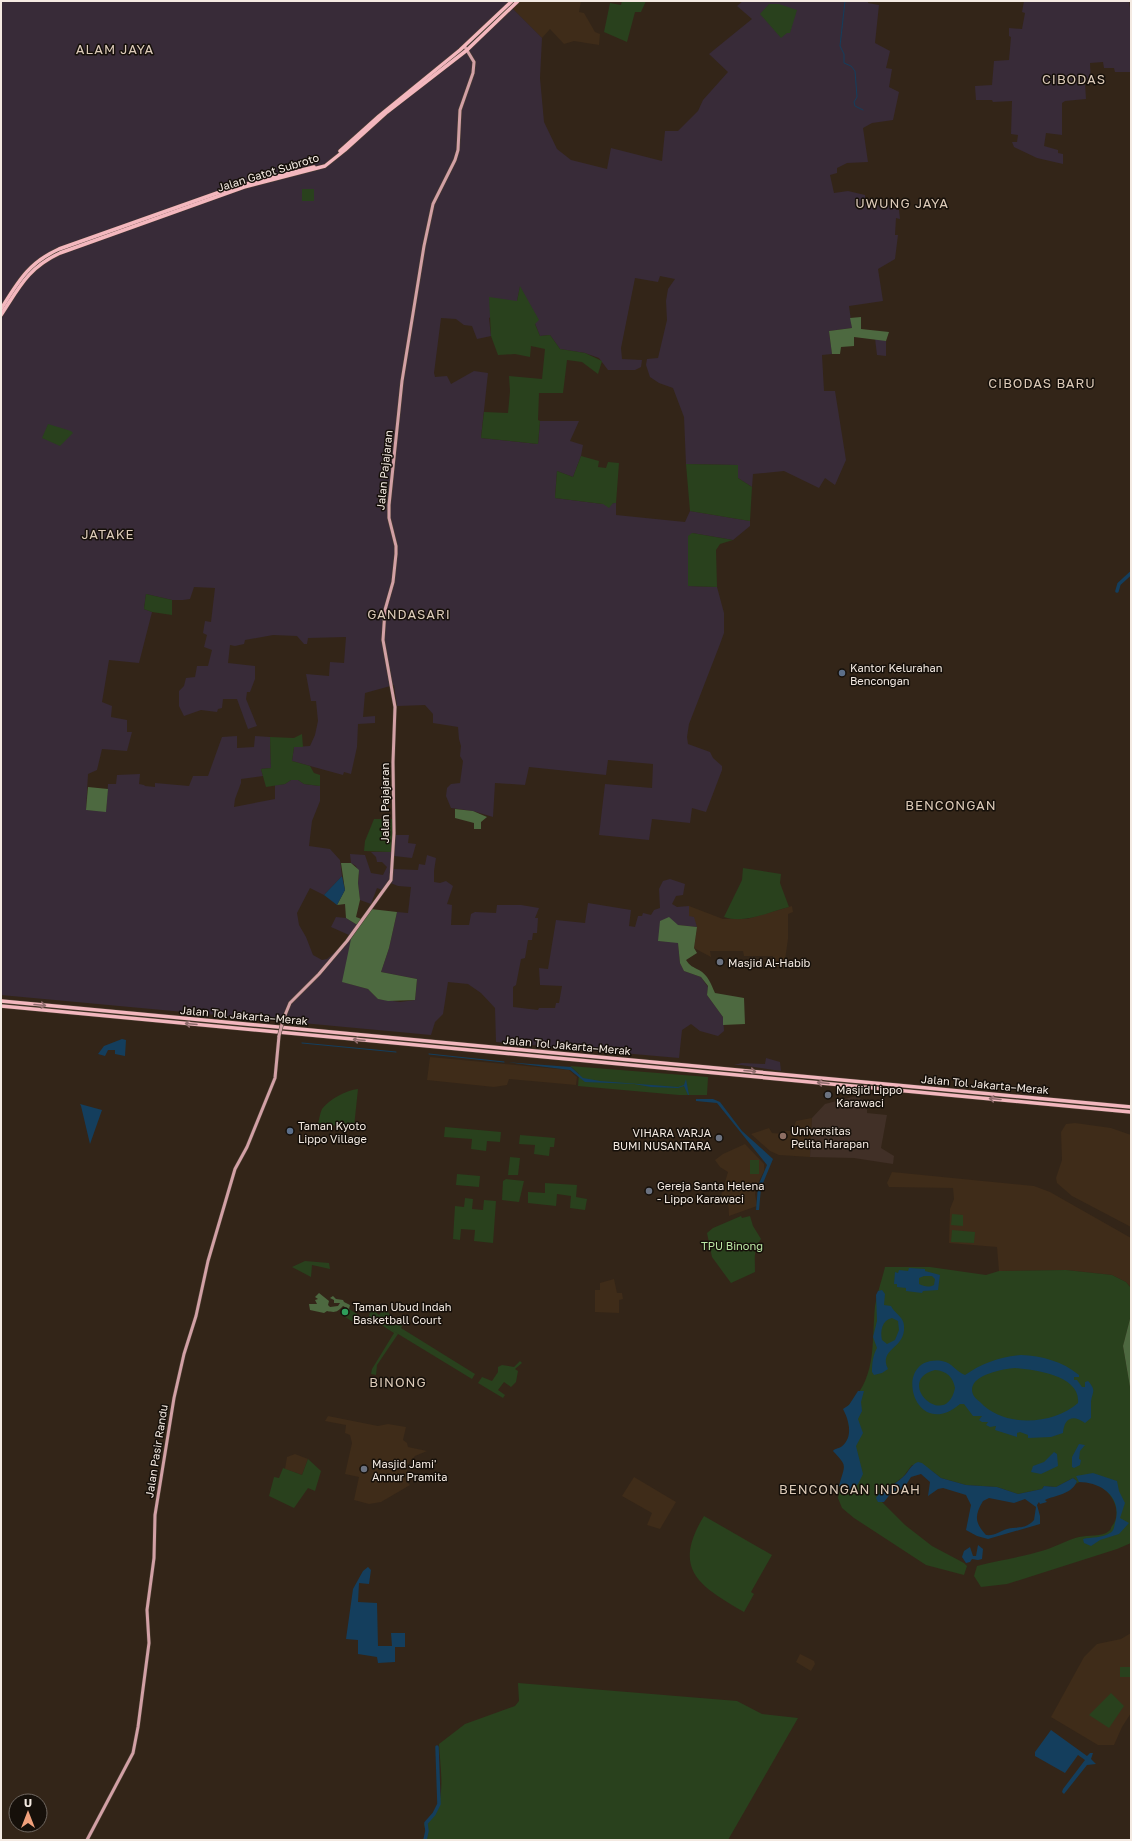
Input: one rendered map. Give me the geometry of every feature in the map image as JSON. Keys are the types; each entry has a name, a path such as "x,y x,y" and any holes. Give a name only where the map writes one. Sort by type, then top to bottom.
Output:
{"highway":[{"name":"Jalan Gatot Subroto","path":"466,48 512,1"},
{"name":"Jalan Gatot Subroto","path":"1,315 26,276 44,261 65,250 255,180 316,166 332,158 372,123 466,48 518,1"},
{"name":"Jalan Gatot Subroto","path":"1,309 24,273 50,253 179,209"},
{"name":"Jalan Tol Jakarta–Merak","path":"1,1001 1131,1107"},
{"name":"Jalan Tol Jakarta–Merak","path":"1,1006 1131,1112"}],"main road":[{"name":"Jalan Pajajaran","path":"279,1036 282,1020 290,1003 319,974 347,941 391,880 394,833 393,762 395,707 382,640 385,610 393,582 396,547 388,518 389,505 402,381 424,246 433,204 453,167 458,150 460,110 473,73 474,62 466,48"},
{"name":"Jalan Pasir Randu","path":"87,1840 132,1753 141,1710 149,1639 147,1610 154,1554 155,1515 174,1398 213,1243 239,1159 247,1147 275,1078 279,1036"}],"shaded area":[{"path":"1,1 519,1 512,8 542,38 540,78 544,122 557,149 571,160 607,169 611,148 662,161 665,131 678,131 698,111 703,100 728,72 709,54 752,19 737,6 743,1 868,1 868,3 879,5 875,43 890,51 886,68 892,69 889,87 899,92 893,120 872,123 863,128 868,162 847,163 837,168 837,173 830,175 834,193 848,191 865,195 865,201 875,200 876,205 892,205 892,208 899,210 900,219 896,218 895,235 898,235 895,259 878,269 883,301 849,306 852,328 829,331 832,354 822,355 824,391 835,391 846,460 835,485 825,478 819,488 784,471 753,474 752,487 738,478 737,465 686,464 684,417 673,388 659,383 650,377 646,365 647,359 658,358 667,320 666,301 668,289 675,279 660,276 658,282 635,278 621,348 622,359 642,360 641,367 635,370 608,370 599,358 585,353 560,349 550,335 540,336 520,287 517,301 489,318 491,336 477,339 472,326 464,325 456,319 441,318 434,373 435,377 447,376 451,384 474,371 488,373 481,438 538,444 540,421 579,421 570,441 583,445 581,456 573,477 557,471 555,498 603,504 616,503 616,515 685,522 690,511 750,521 750,526 733,540 692,533 688,586 717,587 724,613 724,633 689,724 687,737 688,744 710,752 713,758 722,766 722,770 706,812 692,808 690,823 652,819 649,840 599,835 605,784 652,788 653,764 608,760 606,775 529,767 525,785 495,783 493,817 473,811 451,808 446,796 447,788 451,784 460,783 463,761 460,756 461,746 458,727 433,723 433,714 425,705 397,706 394,685 365,693 363,717 375,716 375,723 358,724 357,747 351,774 344,772 343,775 292,761 294,747 310,746 315,735 318,721 316,701 311,701 306,674 329,676 330,662 344,663 346,637 308,638 307,644 304,644 297,636 273,635 245,640 244,644 235,646 230,645 228,663 255,666 255,679 250,692 247,692 246,699 257,726 248,729 237,699 223,699 222,708 218,709 217,712 201,710 184,716 179,706 179,691 184,686 186,678 195,677 197,666 208,666 212,650 204,647 207,635 203,633 205,621 211,622 215,588 194,587 190,599 183,600 172,600 146,594 144,609 152,612 139,663 109,660 102,702 112,706 111,717 127,720 127,732 132,732 127,751 102,749 97,770 88,774 86,810 106,811 108,784 116,784 117,775 140,774 139,784 145,786 155,787 155,783 189,786 193,776 208,776 222,737 237,736 237,748 254,747 255,736 270,737 271,768 261,769 263,776 241,779 234,807 275,799 275,785 285,784 291,780 298,780 304,784 320,786 320,801 312,821 309,846 330,849 340,860 342,876 324,895 310,888 297,913 299,925 306,937 313,955 322,960 327,959 343,945 349,935 331,927 336,917 346,918 359,926 343,982 368,989 378,999 400,1002 415,1000 417,979 381,972 389,948 397,912 408,913 411,887 398,886 388,882 382,890 377,888 371,904 360,900 358,883 359,875 356,866 351,863 350,854 365,855 371,873 383,875 387,867 382,862 377,862 376,857 371,852 392,852 392,835 409,835 408,843 416,844 412,858 394,856 393,869 418,870 419,864 425,865 427,855 436,858 434,882 440,883 446,881 453,886 447,904 452,905 451,925 469,925 471,914 475,912 496,913 497,905 521,905 539,908 535,918 538,918 537,933 533,933 532,940 528,940 525,958 521,959 516,985 513,987 513,1007 538,1010 539,1008 555,1008 556,1003 559,1003 562,986 540,985 539,968 548,969 556,920 585,923 588,903 631,910 629,926 635,927 638,916 642,916 643,913 651,915 654,910 660,908 659,889 663,881 670,879 685,884 683,895 676,896 672,904 677,907 689,906 689,916 694,917 697,927 678,925 658,941 678,942 680,963 684,971 701,977 708,987 707,995 723,1017 724,1031 718,1036 700,1031 691,1024 682,1030 679,1058 496,1042 495,1008 481,993 468,984 448,982 443,1014 435,1022 431,1035 1,995"},
{"path":"519,1 581,1 579,12 584,13 595,32 600,34 599,45 574,41 564,44 550,29 542,38 512,8"},
{"path":"1024,1 1129,1 1131,16 1131,72 1115,72 1114,68 1104,68 1103,62 1090,63 1091,83 1085,83 1086,99 1065,101 1062,103 1062,135 1046,133 1044,146 1058,150 1058,153 1063,154 1063,164 1037,158 1014,147 1012,142 1017,142 1018,135 1011,134 1012,101 993,102 992,100 976,100 975,86 992,85 994,61 1009,60 1011,37 1009,36 1009,28 1022,29 1025,13 1022,12"},
{"path":"875,338 886,341 886,356 877,355"},
{"path":"689,906 723,919 747,919 792,906 793,912 788,914 788,939 784,967 772,967 773,956 744,956 743,951 710,951 711,957 694,948 697,927 689,917"},
{"path":"430,1057 569,1070 577,1077 576,1085 509,1079 507,1085 494,1087 427,1080"},
{"path":"766,1058 780,1062 781,1071 734,1065 742,1063 765,1064"},
{"path":"856,1096 867,1102 867,1113 887,1115 881,1148 894,1156 893,1164 854,1158 810,1157 812,1118 825,1104"},
{"name":"Universitas Pelita Harapan","path":"812,1118 810,1157 779,1155 770,1151 751,1134 769,1128 772,1133 785,1134 785,1131 793,1131 796,1121"},
{"path":"1075,1123 1111,1128 1131,1135 1131,1227 1072,1196 1057,1183 1056,1178 1062,1160 1061,1132 1066,1124"},
{"path":"745,1144 764,1164 764,1171 757,1185 755,1194 757,1206 729,1216 728,1198 721,1196 728,1172 720,1167 715,1160 723,1154"},
{"path":"892,1172 1034,1186 1050,1192 1131,1238 1131,1288 1126,1282 1112,1275 1066,1270 999,1271 997,1247 949,1243 950,1209 954,1199 953,1188 889,1187 887,1183"},
{"path":"614,1279 617,1293 622,1293 623,1299 619,1300 619,1313 595,1312 595,1290 600,1290 600,1283"},
{"path":"328,1416 378,1426 388,1424 406,1427 403,1440 407,1443 408,1447 427,1451 415,1456 407,1465 407,1482 410,1485 381,1502 369,1504 354,1500 359,1477 345,1474 352,1443 350,1435 345,1433 346,1425 325,1421"},
{"path":"295,1454 308,1459 302,1475 285,1469 287,1457"},
{"path":"634,1477 676,1502 660,1529 647,1525 652,1513 622,1496"},
{"path":"1131,1633 1131,1713 1122,1727 1114,1745 1098,1745 1051,1717 1084,1657 1097,1644 1121,1639"},
{"path":"800,1654 814,1661 815,1664 811,1671 796,1662"}],"green space":[{"path":"622,1 646,1 641,12 635,12 627,42 604,32 610,3 621,5"},
{"path":"769,4 779,4 797,10 790,33 787,33 781,38 760,14"},
{"path":"302,189 314,189 314,201 302,201"},
{"path":"520,286 539,320 535,324 540,336 550,335 560,349 585,353 602,361 598,374 582,362 567,360 563,393 539,393 538,420 540,421 538,444 481,438 484,412 508,413 510,391 509,376 542,379 545,349 531,346 530,357 515,354 498,355 491,336 489,297 517,301"},
{"path":"861,317 861,329 889,332 886,341 854,337 854,346 841,347 840,354 832,354 829,331 852,328 850,318"},
{"path":"48,424 71,431 73,433 60,446 42,438"},
{"path":"581,456 599,461 598,467 606,468 608,462 619,463 616,503 613,503 609,508 603,504 555,498 557,471 573,477"},
{"path":"686,464 738,465 738,478 752,487 750,521 690,511"},
{"path":"692,533 733,540 720,544 716,550 717,587 688,586 688,536"},
{"path":"146,594 172,600 172,615 152,612 144,609"},
{"path":"302,734 303,747 294,747 292,761 310,766 314,773 320,775 320,786 304,784 298,780 291,780 285,784 266,787 261,769 271,768 270,737 294,738"},
{"path":"88,787 108,789 106,812 86,810"},
{"path":"455,809 473,811 487,817 481,822 481,829 474,829 474,823 455,818"},
{"path":"374,819 392,819 392,852 364,851 365,841"},
{"path":"341,863 351,863 359,870 358,883 360,900 356,917 364,920 371,909 397,912 389,948 381,972 417,979 415,1000 388,1001 378,999 368,989 342,982 351,939 359,926 346,918 345,904 337,905 345,890"},
{"path":"743,868 781,874 780,883 789,907 749,918 732,919 724,917 723,919 742,880"},
{"path":"669,917 678,925 697,927 694,948 697,953 686,960 690,965 705,974 715,993 744,998 745,1024 723,1025 723,1017 707,995 708,986 701,977 684,971 680,963 678,943 658,941 660,921"},
{"path":"570,1066 708,1077 707,1095 679,1095 578,1086 579,1074"},
{"path":"358,1089 354,1127 318,1124 322,1109 329,1102 343,1093"},
{"path":"445,1127 501,1132 500,1142 487,1141 486,1151 471,1149 472,1139 444,1137"},
{"path":"520,1135 555,1138 554,1147 550,1147 549,1156 534,1154 535,1145 519,1144"},
{"path":"510,1157 520,1158 518,1175 508,1175"},
{"path":"750,1160 759,1160 759,1174 750,1174"},
{"path":"457,1174 480,1176 479,1187 456,1185"},
{"path":"506,1179 524,1181 519,1202 502,1200 503,1181"},
{"path":"545,1183 577,1185 576,1197 587,1199 585,1210 570,1208 571,1196 557,1194 556,1206 528,1203 528,1192 545,1193"},
{"path":"465,1198 473,1199 472,1209 483,1210 484,1200 496,1201 493,1243 474,1241 475,1230 461,1229 460,1240 453,1239 455,1206 464,1207"},
{"path":"952,1214 963,1215 963,1226 951,1225"},
{"name":"TPU Binong","path":"741,1216 742,1218 750,1216 753,1226 761,1239 758,1243 756,1251 755,1272 731,1283 712,1257 707,1233 713,1228"},
{"path":"952,1230 975,1232 974,1243 951,1242"},
{"path":"305,1261 329,1263 330,1269 312,1265 311,1277 292,1267"},
{"path":"885,1267 930,1267 986,1275 999,1271 1066,1270 1112,1275 1126,1282 1131,1288 1131,1315 1123,1346 1131,1393 1131,1543 1117,1549 1007,1584 981,1587 974,1576 977,1566 1037,1552 1075,1538 1099,1535 1109,1531 1116,1518 1116,1509 1108,1492 1092,1482 1084,1481 1076,1484 1077,1481 1073,1478 1056,1487 1044,1486 1042,1489 1018,1494 997,1487 966,1485 941,1478 932,1471 912,1465 903,1477 881,1493 881,1501 905,1525 932,1546 964,1563 967,1566 964,1575 926,1565 854,1518 842,1508 838,1498 840,1483 845,1473 842,1448 850,1437 848,1418 844,1410 863,1386 868,1374 871,1362 875,1306"},
{"path":"319,1293 329,1301 328,1305 330,1307 338,1306 340,1303 334,1303 334,1300 330,1298 333,1296 336,1299 343,1300 350,1305 349,1309 343,1306 336,1312 327,1311 324,1313 310,1310 309,1304 317,1304 315,1300 318,1299 315,1297"},
{"path":"346,1307 360,1316 355,1323 345,1317 347,1314 342,1311"},
{"path":"373,1310 379,1315 381,1312 388,1312 394,1320 404,1322 401,1328 475,1374 472,1379 385,1326 398,1334 377,1365 376,1375 371,1374 372,1369 394,1333 369,1317 370,1311"},
{"path":"1131,1315 1131,1393 1123,1346"},
{"path":"520,1361 522,1363 515,1369 518,1371 516,1382 511,1387 504,1382 498,1390 505,1395 503,1398 478,1383 482,1377 492,1381 498,1372 498,1367 502,1365 514,1367"},
{"path":"308,1459 321,1471 315,1491 308,1488 294,1508 269,1496 274,1477 279,1478 283,1468 302,1475"},
{"path":"704,1516 772,1555 751,1592 754,1594 744,1612 715,1594 703,1584 695,1574 691,1563 690,1550 694,1535"},
{"path":"1120,1667 1131,1667 1131,1677 1120,1677"},
{"path":"518,1683 737,1701 762,1714 798,1718 728,1840 423,1840 426,1833 424,1824 432,1817 440,1798 441,1777 439,1744 465,1724 515,1706 519,1701"},
{"path":"1111,1693 1124,1706 1109,1728 1089,1715"}],"water":[{"path":"342,876 345,890 337,905 324,895"},
{"path":"122,1039 126,1040 125,1056 115,1054 115,1050 108,1050 105,1056 98,1054 104,1046"},
{"path":"505,1062 571,1067 583,1078 600,1081 678,1087 684,1085 686,1079 689,1095 684,1086 678,1088 651,1087 634,1084 585,1082 570,1070"},
{"path":"696,1099 713,1099 720,1102 742,1131 773,1159 761,1188 759,1210 756,1210 758,1186 767,1165 717,1103 696,1101"},
{"path":"80,1104 102,1110 90,1144 81,1106"},
{"path":"909,1268 925,1269 925,1271 940,1275 938,1290 923,1291 922,1293 906,1291 906,1288 897,1287 897,1284 894,1284 895,1272 898,1273 899,1270 908,1271","holes":["924,1276 932,1276 935,1279 934,1285 928,1287 919,1284 919,1278"]},
{"path":"882,1290 885,1294 884,1305 891,1306 901,1318 904,1326 901,1339 889,1352 887,1357 886,1362 888,1369 882,1373 874,1375 872,1372 873,1362 877,1348 873,1337 877,1321 876,1295 878,1291","holes":["892,1318 898,1321 899,1330 895,1340 887,1344 882,1340 882,1326 886,1321"]},
{"path":"1021,1355 1052,1360 1066,1366 1079,1375 1079,1377 1074,1377 1074,1380 1077,1380 1082,1387 1085,1387 1085,1382 1088,1381 1093,1389 1091,1418 1085,1423 1081,1420 1073,1418 1070,1419 1065,1424 1063,1433 1051,1437 1028,1438 1028,1435 1020,1432 1017,1433 1017,1437 995,1430 996,1426 990,1427 986,1425 988,1422 982,1422 979,1420 982,1416 973,1416 964,1404 960,1404 944,1413 930,1413 920,1406 914,1395 912,1382 916,1370 926,1362 946,1362 965,1375 992,1361","holes":["1015,1368 1033,1370 1064,1380 1072,1386 1077,1394 1078,1403 1056,1416 1042,1419 1015,1420 990,1410 974,1397 972,1390 973,1385 977,1380 989,1373","935,1370 949,1375 955,1388 950,1400 942,1405 934,1405 926,1400 920,1392 919,1384 923,1376"]},
{"path":"858,1391 864,1391 861,1402 862,1411 858,1419 863,1433 856,1446 863,1474 858,1484 850,1490 839,1486 844,1466 833,1451 841,1447 848,1439 848,1423 843,1409 849,1405"},
{"path":"1079,1444 1085,1445 1080,1451 1080,1465 1074,1468 1072,1467 1072,1457"},
{"path":"1054,1452 1057,1454 1058,1466 1041,1474 1031,1472 1033,1466 1044,1462"},
{"path":"915,1463 922,1463 941,1478 966,1485 997,1487 1018,1494 1042,1489 1044,1486 1056,1487 1073,1478 1077,1481 1069,1491 1045,1500 1047,1502 1040,1504 1039,1502 1037,1505 1040,1516 1040,1524 988,1539 977,1536 966,1530 971,1505 966,1495 943,1488 938,1489 928,1496 930,1482 921,1474 911,1477 904,1488 891,1493 884,1502 878,1502 876,1498 878,1495 900,1480","holes":["989,1498 1014,1503 1025,1499 1036,1507 1034,1520 1028,1525 986,1535 980,1527 977,1519 978,1511 983,1501"]},
{"path":"1093,1473 1117,1481 1119,1491 1125,1503 1120,1518 1129,1523 1119,1534 1100,1540 1091,1546 1084,1543 1083,1539 1107,1535 1113,1530 1117,1514 1113,1499 1108,1493 1095,1485 1079,1482 1076,1476"},
{"path":"978,1545 983,1549 982,1559 972,1559 970,1562 966,1563 962,1557 964,1551 970,1547 973,1556 976,1556"},
{"path":"368,1567 371,1570 369,1584 359,1583 358,1602 377,1603 378,1646 392,1646 391,1633 405,1633 405,1647 395,1647 395,1662 378,1663 377,1657 358,1654 358,1640 346,1639 353,1589 363,1571"},
{"path":"1051,1730 1087,1756 1090,1753 1093,1753 1091,1759 1096,1764 1087,1765 1064,1794 1062,1792 1063,1789 1085,1760 1078,1755 1065,1773 1035,1756 1035,1752"}],"waterway":[{"path":"845,1 840,46 844,54 844,63 851,66 855,71 857,97 854,102 855,106 863,110"},
{"path":"1117,591 1119,584 1131,573"},
{"path":"302,1043 396,1052"},
{"path":"429,1054 504,1062"},
{"path":"425,1840 427,1831 426,1823 434,1814 439,1804 437,1747"}],"place":[{"name":"Kantor Kelurahan Bencongan","path":"842,673"},
{"name":"Masjid Al-Habib","path":"720,962"},
{"name":"Masjid Lippo Karawaci","path":"828,1095"},
{"name":"Taman Kyoto Lippo Village","path":"290,1131"},
{"name":"Universitas Pelita Harapan","path":"783,1136"},
{"name":"VIHARA VARJA BUMI NUSANTARA","path":"719,1138"},
{"name":"Gereja Santa Helena - Lippo Karawaci","path":"649,1191"},
{"name":"Taman Ubud Indah Basketball Court","path":"345,1312"},
{"name":"Masjid Jami' Annur Pramita","path":"364,1469"}],"district":[{"name":"ALAM JAYA","path":"115,49"},
{"name":"CIBODAS","path":"1074,79"},
{"name":"UWUNG JAYA","path":"902,203"},
{"name":"CIBODAS BARU","path":"1042,383"},
{"name":"JATAKE","path":"108,534"},
{"name":"GANDASARI","path":"409,614"},
{"name":"BENCONGAN","path":"951,805"},
{"name":"BINONG","path":"398,1382"},
{"name":"BENCONGAN INDAH","path":"850,1489"}]}
